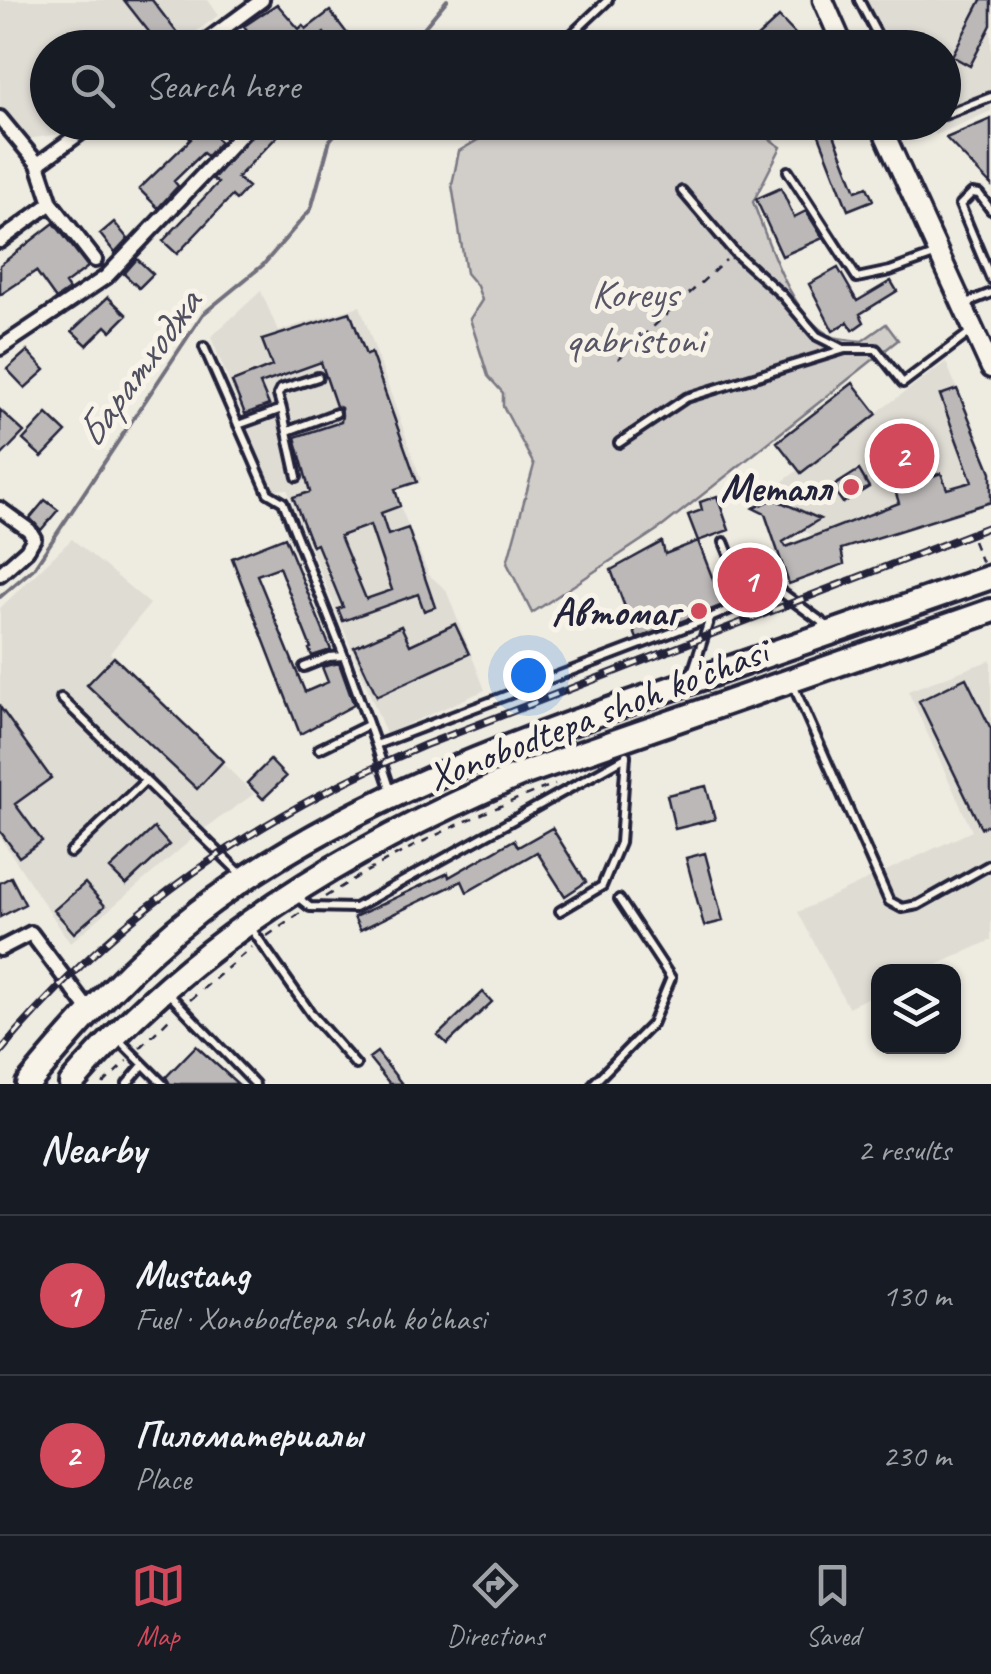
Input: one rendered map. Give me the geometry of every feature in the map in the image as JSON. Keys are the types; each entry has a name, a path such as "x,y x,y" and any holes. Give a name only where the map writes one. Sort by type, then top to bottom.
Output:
{"highway":[{"name":"Xonobodtepa shoh ko'chasi","path":"28,1084 152,950 246,879 392,794 512,745 991,577"},
{"name":"Xonobodtepa shoh ko'chasi","path":"71,1084 110,1039 164,988 246,922 291,892 446,806 522,774 626,747 790,680 991,610"},
{"path":"433,778 446,806"},
{"path":"85,1018 110,1039"}],"main road":[{"path":"822,0 836,30"},
{"path":"887,140 991,368"}],"street":[{"path":"221,30 262,0"},
{"path":"0,118 38,164 51,203 96,260"},
{"path":"38,164 71,140"},
{"path":"0,348 106,277 235,140"},
{"path":"0,241 51,203"},
{"path":"0,510 34,538 27,550 0,574"},
{"path":"0,949 31,933 85,1018"}],"lane":[{"path":"576,30 608,0"},
{"path":"859,0 875,30"},
{"path":"961,108 991,97"},
{"path":"788,170 857,278 938,254"},
{"path":"682,191 734,253 782,295 817,336 844,349"},
{"path":"991,210 979,194 972,192 960,205 991,279"},
{"path":"962,305 991,293"},
{"path":"619,443 686,398 844,349 876,349 902,384 973,330"},
{"path":"204,347 268,492 283,502 344,656 392,794"},
{"path":"297,477 278,395 281,389 318,377"},
{"path":"238,425 282,410"},
{"path":"288,431 336,413"},
{"path":"724,542 748,602"},
{"path":"376,744 778,589 835,632"},
{"path":"689,682 710,618"},
{"path":"304,667 344,656"},
{"path":"790,680 889,900 902,908 918,905 991,864"},
{"path":"61,698 246,879"},
{"path":"319,749 368,724"},
{"path":"291,892 310,907 355,908 626,747"},
{"path":"560,911 602,886 620,843 626,747"},
{"path":"70,854 146,780"},
{"path":"592,1084 652,1024 671,978 619,899"},
{"path":"246,922 312,1015 356,1066"},
{"path":"164,988 255,1084"},
{"path":"110,1039 162,1084"},
{"path":"127,1084 143,1066"}],"path":[{"path":"618,360 734,253"},
{"path":"973,541 977,550"}],"shaded area":[{"path":"0,0 208,0 219,15 198,30 30,30 30,139 0,110"},
{"path":"864,0 991,0 991,111 961,124 961,30 880,30"},
{"path":"261,291 278,331 360,306 421,480 395,489 400,506 429,575 446,590 485,690 386,734 287,489 273,490 211,337"},
{"path":"946,362 991,472 991,502 843,549 753,508 752,504"},
{"path":"72,539 150,604 110,653 254,794 204,829 70,943 0,837 0,608"},
{"path":"991,660 991,940 939,964 871,964 871,996 848,1007 798,912 972,831 908,691"}],"green space":[{"name":"Koreys qabristoni","path":"478,140 771,140 781,147 753,202 793,295 817,326 835,337 862,341 886,324 898,340 663,526 532,613 507,563 534,465 503,406 503,393 488,376 470,319 482,300 466,273 452,185 459,151"}],"building":[{"path":"124,0 152,0 175,30 148,30"},
{"path":"981,0 991,0 991,25 970,66 961,61 961,39"},
{"path":"277,4 299,29 303,25 306,29 330,11 344,30 247,30 244,26"},
{"path":"779,17 791,30 765,30"},
{"path":"991,119 991,185 948,140 961,140 961,132"},
{"path":"190,140 220,142 174,181 178,186 158,208 139,189"},
{"path":"247,140 274,140 237,178 248,187 236,200 232,196 177,254 163,241 218,183 213,179"},
{"path":"821,140 836,140 856,191 867,187 873,200 848,210"},
{"path":"781,188 794,217 806,211 823,238 782,256 756,199"},
{"path":"114,222 128,239 115,253 100,234"},
{"path":"54,223 88,267 65,284 69,290 56,299 36,271 0,295 0,265"},
{"path":"137,259 153,274 139,288 124,274"},
{"path":"838,268 857,301 891,281 897,291 860,314 864,322 853,330 848,322 833,331 809,284"},
{"path":"108,297 127,315 111,331 106,326 87,345 72,331"},
{"path":"350,312 366,355 371,353 417,482 395,489 400,506 381,513 388,535 408,528 435,607 424,611 418,594 343,621 338,609 343,607 293,497 310,492 295,437 341,422 341,408 336,406 321,362 260,384 269,405 245,414 232,382 272,366 262,340","holes":["370,525 392,590 366,599 340,536"]},
{"path":"27,351 45,370 25,388 7,369"},
{"path":"853,383 877,414 801,473 777,442"},
{"path":"957,389 991,472 991,502 841,549 844,564 789,584 765,514 753,508 774,499 820,519 783,542 786,547 899,503 895,490 941,473 947,489 972,482 940,395"},
{"path":"0,410 24,432 0,457"},
{"path":"47,414 66,432 42,457 23,440"},
{"path":"915,438 924,453 890,474 881,460"},
{"name":"Металл","path":"859,470 869,487 843,503 832,487"},
{"path":"717,496 729,530 698,541 688,515 702,510 700,502"},
{"path":"45,500 58,510 41,530 30,518"},
{"path":"285,537 331,650 312,656 279,567 257,575 305,692 328,682 322,667 339,663 354,705 300,734 232,558"},
{"path":"698,541 723,605 637,639 611,570 662,542 665,554"},
{"path":"455,624 469,654 377,696 354,647 401,626 410,645"},
{"path":"114,657 223,761 197,789 87,685"},
{"path":"966,678 991,729 991,823 981,828 919,701"},
{"path":"0,707 51,778 15,804 42,841 19,857 0,831"},
{"path":"270,760 286,777 263,799 247,783"},
{"path":"706,786 715,819 675,829 667,795"},
{"path":"154,828 169,845 126,885 110,869"},
{"path":"552,828 586,882 565,896 537,852 467,892 462,881 360,930 354,917 448,873 449,877 514,840 518,847"},
{"path":"705,853 723,921 704,926 686,858"},
{"path":"11,877 25,904 0,917 0,883"},
{"path":"85,883 105,906 74,933 54,910"},
{"path":"483,992 492,1002 447,1044 438,1035"},
{"path":"196,1046 238,1084 170,1084 166,1077"},
{"path":"377,1052 402,1084 390,1084 369,1058"}],"waterway":[{"name":"Баратходжа","path":"422,30 447,0"},
{"name":"Баратходжа","path":"0,597 34,568 203,314 263,265 311,209 330,140"}],"railway":[{"path":"0,1052 45,1001 142,911 194,872 304,803 425,745 991,526"}],"place":[{"name":"Пиломатериалы","path":"902,456"},
{"name":"Металл","path":"851,487"},
{"name":"Mustang","path":"750,580"},
{"name":"Автомаг","path":"699,611"}]}
